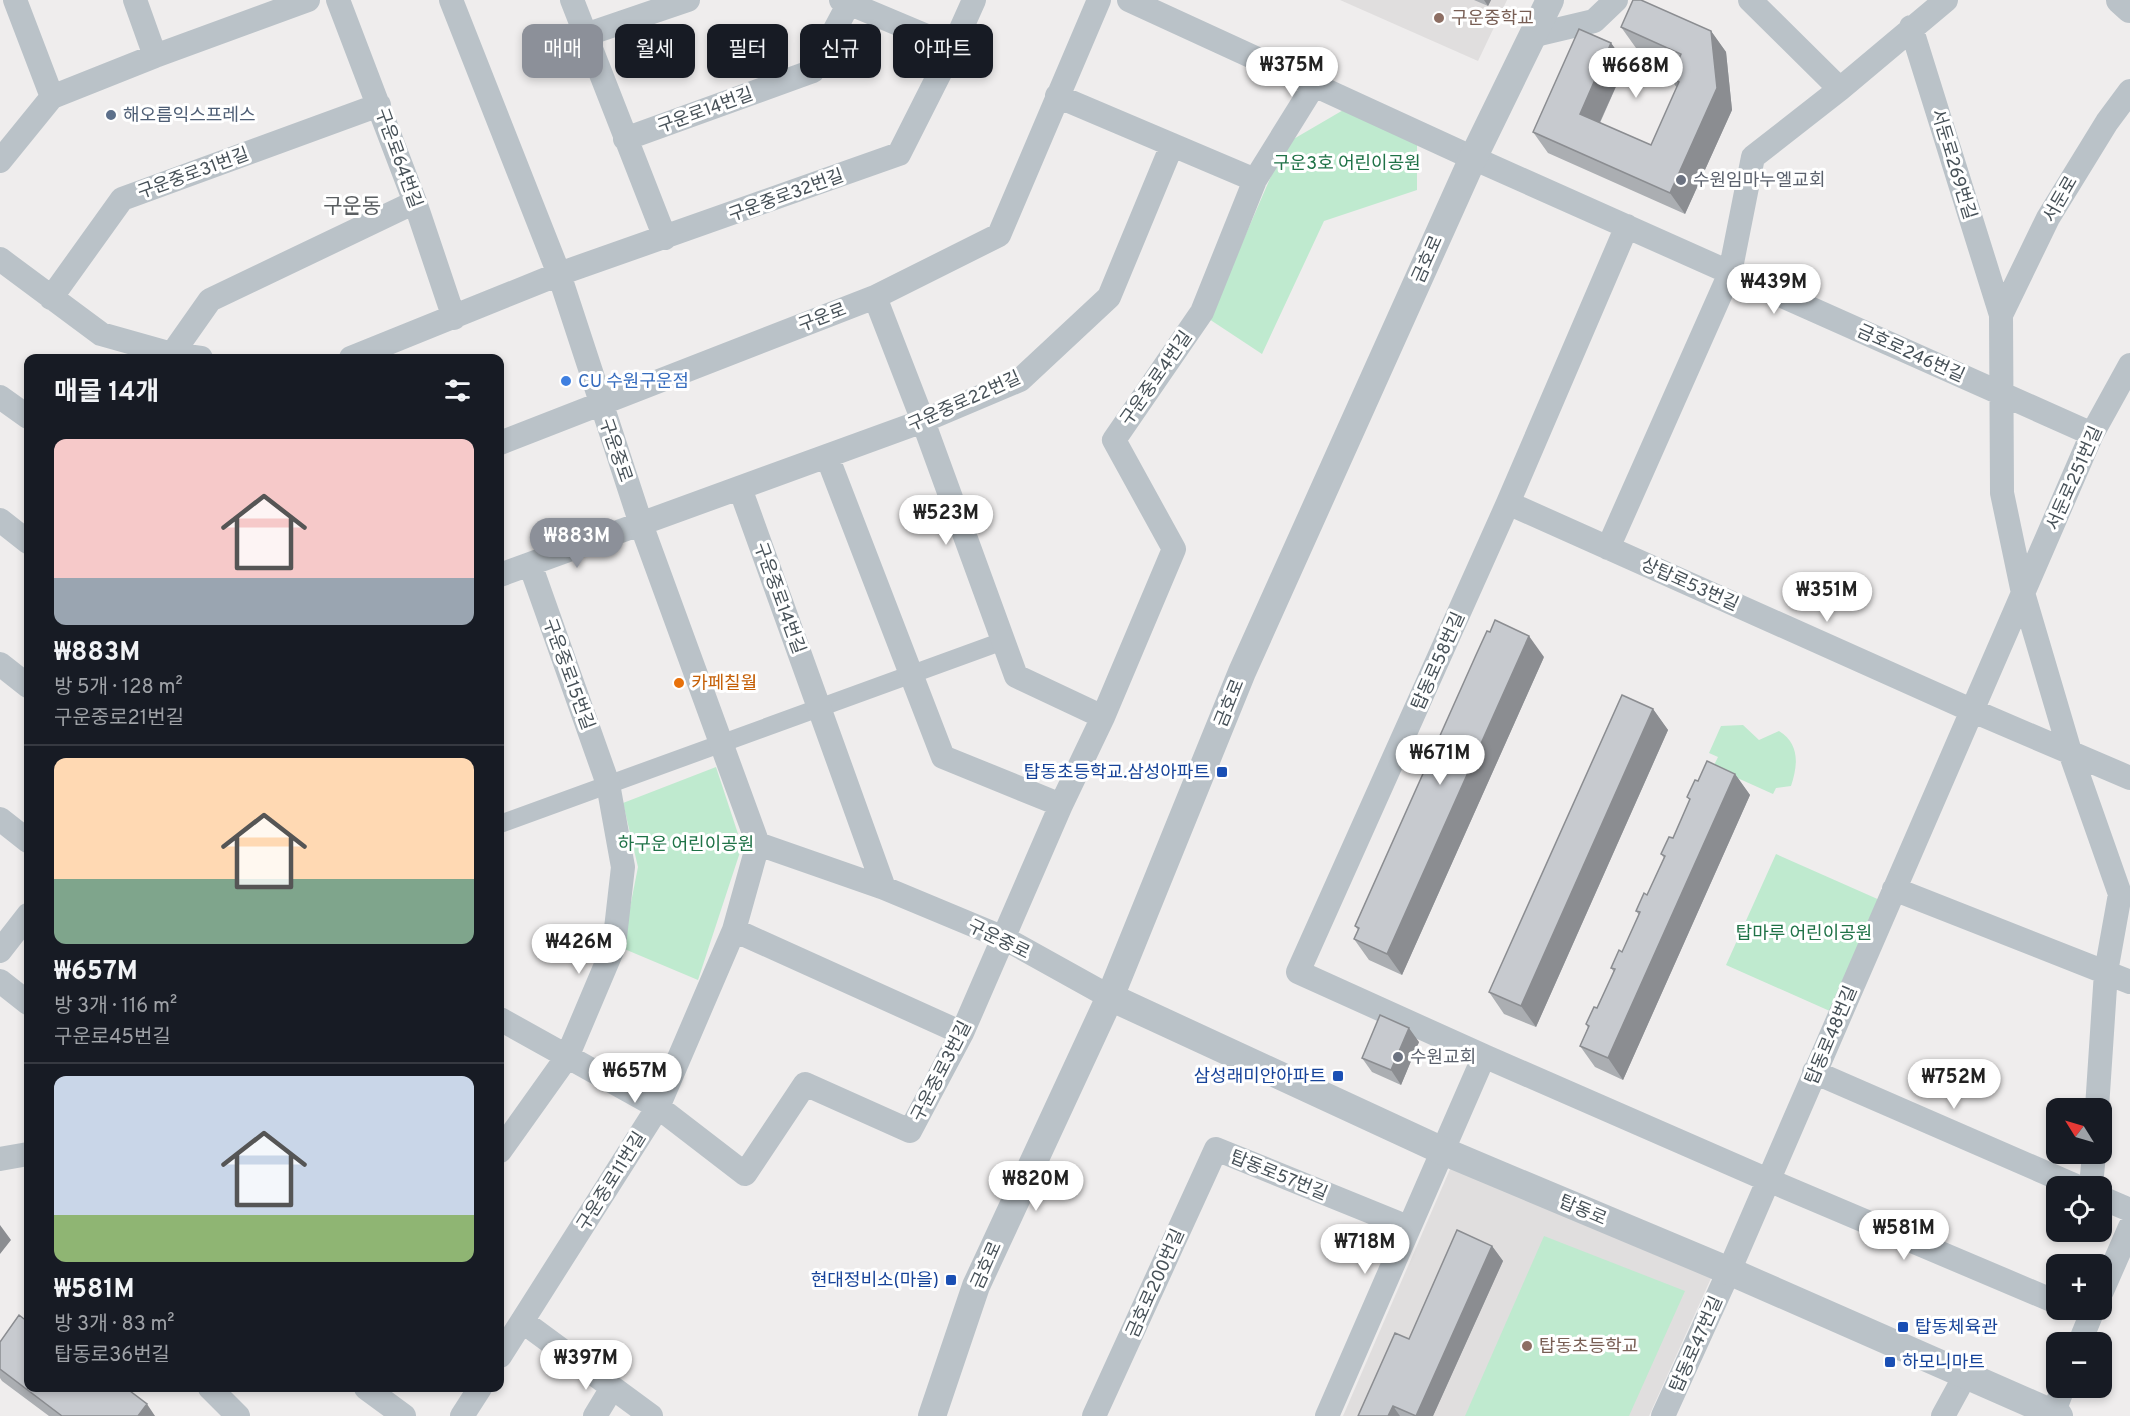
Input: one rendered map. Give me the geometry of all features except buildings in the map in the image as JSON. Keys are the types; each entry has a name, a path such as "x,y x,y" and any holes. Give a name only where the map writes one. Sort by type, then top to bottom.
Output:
{"street":[{"path":"15,0 52,97"},
{"path":"135,0 155,56"},
{"path":"0,161 52,97 155,56 244,11 308,0"},
{"name":"구운로64번길","path":"338,0 415,202 454,318"},
{"name":"구운중로","path":"451,0 559,274 641,524 758,844 884,888 1004,938 1110,998"},
{"path":"572,0 581,24"},
{"path":"603,30 688,0"},
{"name":"구운중로32번길","path":"963,24 974,0"},
{"name":"구운로","path":"504,441 600,402 875,297 999,235 1099,0"},
{"name":"금호로246번길","path":"1129,0 1473,158 2092,434"},
{"name":"금호로","path":"939,1414 976,1286 1110,998 1242,672 1473,158 1535,35 1550,0"},
{"path":"1535,35 1594,21 1616,0"},
{"path":"1750,0 1840,89"},
{"path":"1608,548 1730,273 1753,157 1840,89 1911,27 1946,0"},
{"path":"2120,0 2130,9"},
{"path":"845,2 898,24"},
{"name":"구운로14번길","path":"625,139 813,71 845,2"},
{"name":"서둔로269번길","path":"1911,27 2001,315 2002,394"},
{"path":"601,78 665,238"},
{"name":"구운중로32번길","path":"559,274 899,154 937,78"},
{"name":"구운중로4번길","path":"1004,938 1061,805 1103,717 1174,549 1114,440 1202,312 1255,180 1314,85"},
{"name":"서둔로","path":"2001,315 2048,218 2107,122 2130,91"},
{"path":"1057,96 1255,180"},
{"name":"구운중로31번길","path":"51,298 122,199 379,105"},
{"name":"구운중로22번길","path":"504,574 924,421 1020,380 1109,297 1172,145"},
{"path":"0,259 102,334 171,354 210,300 415,202"},
{"name":"탑동로58번길","path":"1627,226 1508,503 1298,972 1768,1180"},
{"path":"361,354 559,274"},
{"path":"875,297 924,421 1016,676 1103,717"},
{"name":"서둔로251번길","path":"1971,710 2092,434 2130,365"},
{"path":"2002,394 2002,493 2023,593 2070,752 2120,894 2106,972 2098,1098"},
{"path":"0,398 24,414"},
{"path":"827,456 943,757 1061,805"},
{"name":"구운중로14번길","path":"740,488 819,708"},
{"name":"상탑로53번길","path":"1508,503 1971,710 2130,778"},
{"path":"0,520 24,539"},
{"name":"구운중로15번길","path":"504,1145 567,1057 614,946 623,867 608,784 530,564"},
{"path":"504,823 1003,641"},
{"path":"0,664 24,683"},
{"path":"819,708 884,888"},
{"name":"탑동로48번길","path":"1729,1271 1971,710"},
{"path":"0,819 24,837"},
{"name":"구운중로11번길","path":"504,1350 658,1107 734,930 758,844"},
{"path":"1894,890 2130,982"},
{"path":"0,951 24,920"},
{"path":"734,930 962,1033"},
{"name":"구운중로3번길","path":"658,1107 745,1174 806,1084 910,1131 962,1033 1004,938"},
{"path":"0,981 24,1000"},
{"name":"탑동로","path":"1110,998 1443,1151 1729,1271 2056,1415"},
{"path":"504,1021 658,1107"},
{"path":"1327,1416 1484,1056"},
{"path":"1814,1072 2053,1176"},
{"name":"탑동로57번길","path":"1216,1149 1408,1227"},
{"name":"금호로200번길","path":"1094,1416 1216,1149"},
{"path":"0,1159 24,1155"},
{"path":"1768,1180 2046,1298"},
{"path":"2112,1202 2130,1210"},
{"path":"2112,1269 2130,1227"},
{"name":"탑동로47번길","path":"1663,1416 1729,1271"},
{"path":"522,1321 651,1416"},
{"path":"1942,1416 1966,1374"},
{"path":"595,1416 612,1388"},
{"path":"214,1392 238,1416"},
{"path":"371,1392 404,1416"},
{"path":"462,1416 477,1392"},
{"path":"2056,1415 2060,1398"}],"shaded area":[{"name":"구운중학교","path":"1340,0 1507,0 1478,61"},
{"name":"탑동초등학교","path":"1451,1167 1712,1276 1649,1416 1343,1416"}],"green space":[{"name":"구운3호 어린이공원","path":"1345,109 1417,138 1417,190 1324,221 1262,354 1209,319 1285,144"},
{"path":"1743,725 1759,740 1779,731 1791,742 1796,763 1791,786 1776,788 1773,794 1713,767 1718,757 1709,753 1721,726"},
{"name":"하구운 어린이공원","path":"716,767 742,846 698,980 622,948 638,867 623,803"},
{"name":"탑마루 어린이공원","path":"1776,854 1882,901 1832,1012 1726,965"},
{"path":"1544,1236 1685,1291 1629,1416 1465,1416"}],"place":[{"name":"구운중학교","path":"1439,18"},
{"name":"해오름익스프레스","path":"111,115"},
{"name":"수원임마누엘교회","path":"1681,180"},
{"name":"CU 수원구운점","path":"566,381"},
{"name":"카페칠월","path":"679,683"},
{"name":"탑동초등학교.삼성아파트","path":"1222,772"},
{"name":"수원교회","path":"1398,1057"},
{"name":"삼성래미안아파트","path":"1338,1076"},
{"name":"현대정비소(마을)","path":"951,1280"},
{"name":"탑동체육관","path":"1903,1327"},
{"name":"탑동초등학교","path":"1527,1346"},
{"name":"하모니마트","path":"1890,1362"}],"district":[{"name":"구운동","path":"352,206"}]}
